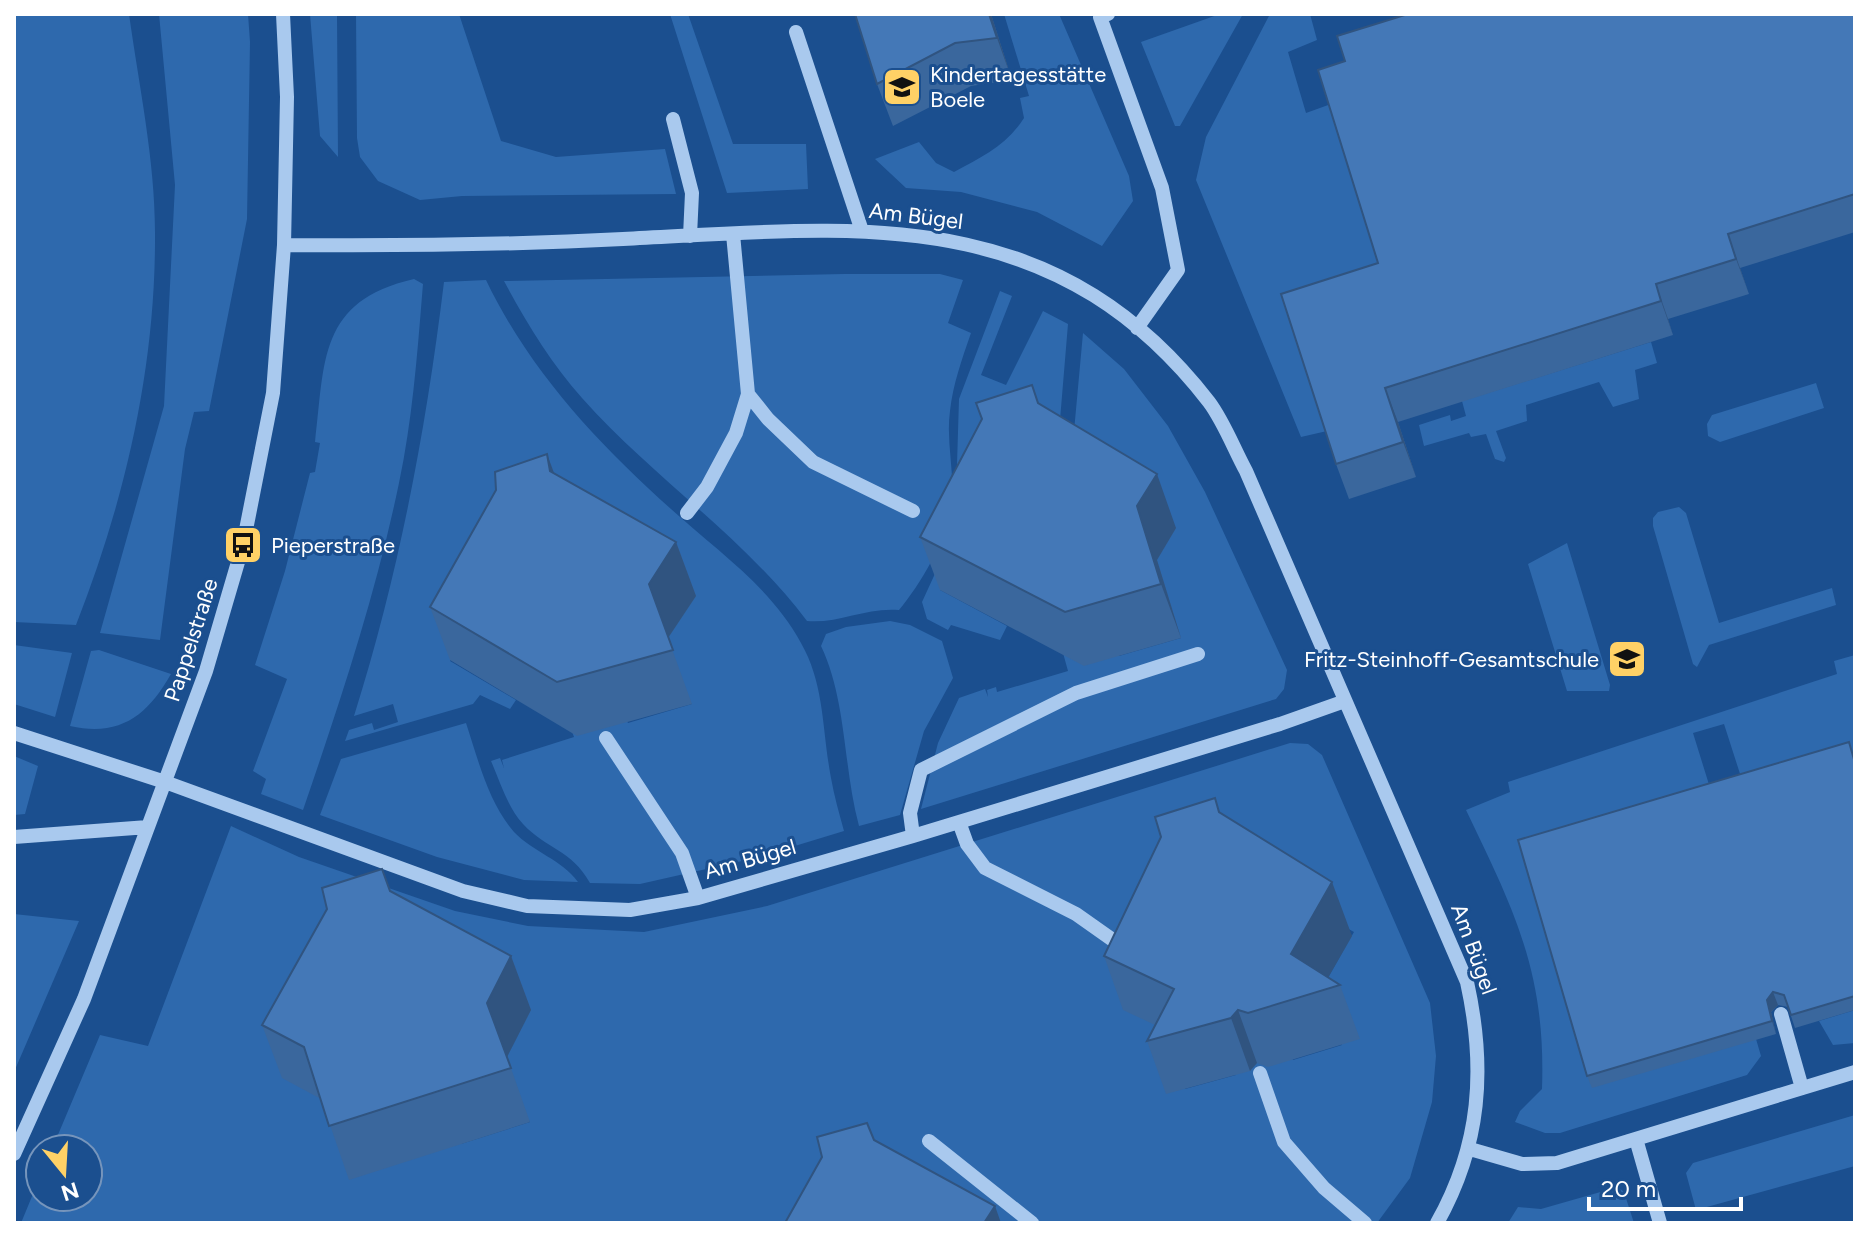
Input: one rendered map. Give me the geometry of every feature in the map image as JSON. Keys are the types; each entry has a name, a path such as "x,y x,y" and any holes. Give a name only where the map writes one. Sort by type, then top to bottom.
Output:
{"street":[{"name":"Pappelstraße","path":"14,1154 84,999 206,671 243,545 273,393 284,245 287,97 283,14"},
{"path":"1108,14 1100,17 1162,188 1178,270 1137,328"},
{"path":"796,32 862,231"},
{"path":"673,119 692,193 690,236"},
{"name":"Am Bügel","path":"284,245 488,246 862,231 931,235 1011,255 1063,277 1117,310 1168,356 1211,404 1246,471 1467,982 1477,1027 1480,1078 1470,1149 1437,1223"},
{"path":"687,513 707,487 736,433 748,394 733,234"},
{"path":"748,394 768,419 813,462 913,511"},
{"path":"913,836 910,813 921,770 1076,693 1198,654"},
{"name":"Am Bügel","path":"165,782 463,891 527,906 630,910 698,898 913,836 1280,724 1345,701"},
{"path":"14,733 165,782"},
{"path":"606,738 682,853 698,898"},
{"path":"959,822 967,844 985,868 1076,914 1128,950"},
{"path":"14,837 148,827"},
{"path":"1781,1014 1802,1088"},
{"path":"1470,1149 1522,1164 1557,1163 1855,1072"},
{"path":"1260,1073 1284,1142 1324,1188 1365,1223"},
{"path":"1636,1139 1660,1223"},
{"path":"929,1141 1032,1223"}],"shaded area":[{"path":"14,14 129,14 152,178 154,283 143,383 123,482 94,578 76,625 14,622"},
{"path":"159,14 248,14 250,42 247,219 209,411 194,412 185,449 160,640 100,633 164,406 175,185"},
{"path":"310,14 337,14 338,157 320,136"},
{"path":"356,14 459,14 501,141 556,157 665,149 676,194 462,196 420,200 378,181 360,157 357,138"},
{"path":"670,14 688,14 733,144 806,144 808,189 727,193"},
{"path":"1004,14 1059,14 1129,176 1133,201 1102,246 1037,212 961,192 906,188 875,159 919,142 936,163 954,172 993,150 1010,136 1024,118 1020,98 1029,96"},
{"path":"1220,14 1243,14 1180,126 1175,126 1141,42"},
{"path":"1270,14 1310,14 1317,40 1288,52 1306,113 1331,104 1413,370 1327,431 1301,437 1196,180 1206,137"},
{"path":"940,274 963,280 948,323 971,333 950,411 950,513 926,572 899,610 807,621 755,561 609,427 582,398 540,342 504,281"},
{"path":"414,279 423,284 414,390 399,483 368,607 303,810 261,794 266,779 253,771 287,679 255,665 285,571 310,473 315,472 320,443 315,442 321,385 332,338 343,319 359,302 383,289"},
{"path":"486,280 523,344 567,404 644,484 759,587 789,623 815,675 831,778 844,831 755,858 640,884 590,883 575,863 523,824 513,810 491,761 500,758 504,768 502,760 574,737 570,726 623,711 628,723 692,704 516,543 450,661 516,700 510,709 480,695 473,704 345,741 349,730 372,723 374,730 398,722 393,704 354,716 398,555 429,392 444,282"},
{"path":"1000,291 1012,296 981,375 1006,385 1043,311 1068,324 1057,456 940,590 1007,626 1000,640 951,625 948,630 927,619 922,602 955,530 959,399"},
{"path":"1083,333 1124,369 1168,426 1205,492 1287,670 1284,689 1276,699 921,809 938,743 959,698 985,689 988,697 987,690 996,687 997,692 1068,671 1063,653 1119,656 1181,638 1071,464"},
{"path":"1651,342 1657,363 1635,370 1639,399 1613,407 1599,382 1526,405 1527,421 1496,431 1506,458 1504,462 1495,459 1486,434 1471,437 1469,433 1424,446 1419,425 1450,415 1451,421 1466,416 1462,401"},
{"path":"1816,383 1824,408 1720,442 1708,436 1707,424 1712,415"},
{"path":"1679,507 1686,513 1719,623 1832,588 1836,605 1709,645 1697,667 1693,664 1653,526 1653,518 1658,512"},
{"path":"1567,543 1610,685 1609,691 1567,691 1528,564"},
{"path":"890,621 910,625 942,641 953,678 924,731 900,815 859,826 836,689 821,646 826,634 846,627"},
{"path":"14,645 72,653 55,717 14,704"},
{"path":"99,650 171,674 152,701 130,720 104,728 70,726 91,651"},
{"path":"1855,655 1855,761 1756,1039 1761,1056 1747,1075 1560,1133 1545,1133 1515,1122 1520,1111 1542,1089 1539,1011 1533,977 1513,913 1466,810 1510,792 1508,782 1837,674 1834,661","holes":["1724,724 1742,780 1711,791 1693,733"]},
{"path":"466,723 485,780 505,820 522,839 564,867 578,882 524,880 437,857 320,815 341,759"},
{"path":"1290,743 1308,744 1322,755 1430,1003 1436,1056 1432,1102 1410,1178 1377,1223 21,1223 25,1213 104,1213 104,1133 59,1133 100,1035 148,1046 231,826 299,857 455,911 528,926 644,932 767,906","holes":["1325,916 1354,932 1318,995 1342,1045 1293,1060 1287,1048 1235,1063 1236,1075 1185,1089 1193,1043","531,1010 498,1074 530,1122 461,1144"]},
{"path":"14,756 38,766 25,814 14,815"},
{"path":"14,914 79,921 14,1072"},
{"path":"1855,1010 1855,1043 1833,1045 1819,1021"},
{"path":"1855,1115 1855,1166 1696,1210 1686,1173 1693,1163"},
{"path":"1618,1187 1624,1192 1634,1223 1508,1223 1518,1207 1541,1209"}],"building":[{"path":"855,14 989,14 997,38 955,43 877,84"},
{"path":"1408,14 1855,14 1855,194 1728,234 1736,259 1656,284 1661,301 1385,388 1403,442 1336,464 1281,294 1378,263 1318,70 1345,61 1337,36"},
{"path":"1032,385 1038,403 1157,474 1137,506 1161,584 1065,612 920,537 982,419 976,403"},
{"path":"547,454 550,471 676,542 649,584 673,650 557,682 430,607 496,490 495,472"},
{"path":"1849,742 1855,763 1855,996 1791,1015 1784,995 1773,992 1767,1000 1772,1021 1587,1076 1518,840"},
{"path":"1215,798 1219,812 1332,882 1291,954 1340,985 1248,1013 1238,1010 1231,1018 1147,1041 1174,989 1104,956 1161,837 1155,817"},
{"path":"382,869 390,891 511,956 487,1003 511,1068 329,1126 304,1047 262,1025 327,909 322,888"},
{"path":"867,1123 874,1140 995,1206 984,1223 785,1223 822,1157 817,1137"}],"place":[{"name":"Kindertagesstätte Boele","path":"902,87"},
{"name":"Pieperstraße","path":"243,545"},
{"name":"Fritz-Steinhoff-Gesamtschule","path":"1627,659"}]}
